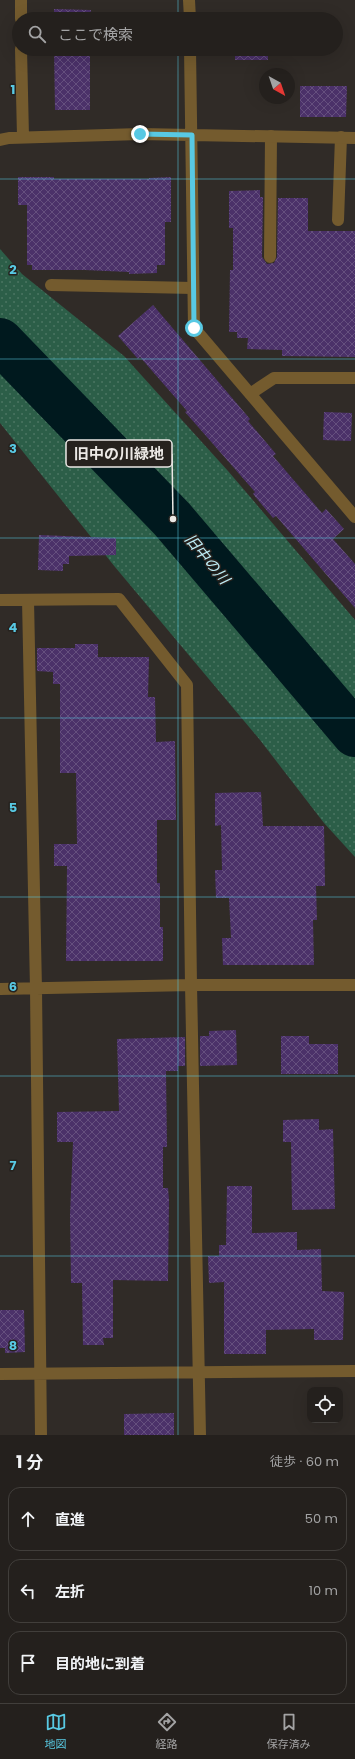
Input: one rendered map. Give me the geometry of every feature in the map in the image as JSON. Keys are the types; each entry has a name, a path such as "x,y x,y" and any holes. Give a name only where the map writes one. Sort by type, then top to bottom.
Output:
{"street":[{"path":"21,0 21,12"},
{"path":"189,0 190,12"},
{"path":"21,56 22,137"},
{"path":"190,56 194,328 355,517"},
{"path":"0,140 22,137 140,134 355,138"},
{"path":"270,257 272,136"},
{"path":"338,220 341,137"},
{"path":"52,284 193,288"},
{"path":"250,394 274,378 355,378"},
{"path":"0,600 119,599 187,685 200,1435"},
{"path":"28,600 36,989 41,1435"},
{"path":"0,988 36,989 191,985 355,985"},
{"path":"0,1374 355,1371"}],"green space":[{"path":"0,249 22,274 124,356 228,471 355,620 355,857 324,823 260,740 115,567 0,423"}],"building":[{"path":"54,9 91,10 91,12 54,12"},
{"path":"54,56 90,56 90,110 55,110"},
{"path":"235,56 268,56 268,60 235,60"},
{"path":"300,86 347,86 346,117 300,117"},
{"path":"18,177 54,177 54,179 149,179 171,177 171,222 165,222 165,265 157,265 157,273 129,274 129,272 85,270 32,270 32,265 27,265 27,205 18,205"},
{"path":"260,190 260,197 263,197 262,257 267,264 274,263 277,257 278,198 308,198 308,231 355,231 355,357 282,356 282,350 247,349 248,338 237,338 237,332 229,332 230,270 233,270 233,228 229,228 229,191"},
{"path":"153,305 250,419 248,421 276,454 273,456 322,513 326,509 344,529 333,539 355,564 355,608 276,516 273,518 253,494 255,492 185,412 187,411 140,357 138,359 118,336"},
{"path":"324,412 352,413 351,441 323,440"},
{"path":"39,535 116,538 116,555 69,556 69,564 63,564 63,571 38,570"},
{"path":"75,644 98,644 98,657 149,657 148,697 155,697 156,742 175,741 176,820 157,820 157,883 160,883 160,927 163,927 163,961 66,961 67,866 54,866 54,844 77,844 76,773 60,773 60,684 53,684 53,672 37,671 37,648 75,648"},
{"path":"261,792 263,826 324,826 325,886 316,886 317,920 313,920 314,965 223,965 222,938 231,938 229,898 216,898 215,870 222,870 221,825 215,826 215,793"},
{"path":"236,1030 237,1065 200,1066 200,1036 209,1036 209,1031"},
{"path":"281,1036 309,1036 309,1044 338,1044 338,1074 281,1074"},
{"path":"185,1037 185,1066 178,1066 178,1071 166,1071 167,1147 163,1147 163,1188 168,1188 169,1200 168,1281 113,1280 113,1338 103,1338 104,1345 83,1345 82,1283 71,1283 70,1215 73,1142 57,1142 57,1112 119,1111 117,1039"},
{"path":"319,1119 319,1130 333,1129 335,1209 292,1210 291,1142 283,1142 283,1120"},
{"path":"227,1186 252,1186 252,1233 297,1232 297,1250 321,1249 322,1291 344,1292 343,1340 314,1340 314,1329 266,1330 266,1354 224,1354 224,1282 209,1283 208,1256 219,1256 219,1245 226,1245"},
{"path":"0,1310 24,1310 25,1352 5,1353 5,1348 0,1348"},
{"path":"174,1413 174,1435 124,1435 124,1414"}],"waterway":[{"name":"旧中の川","path":"0,341 172,519 355,734"}],"place":[{"name":"旧中の川緑地","path":"173,519"}],"route":[{"path":"140,134 192,135 194,328"}]}
